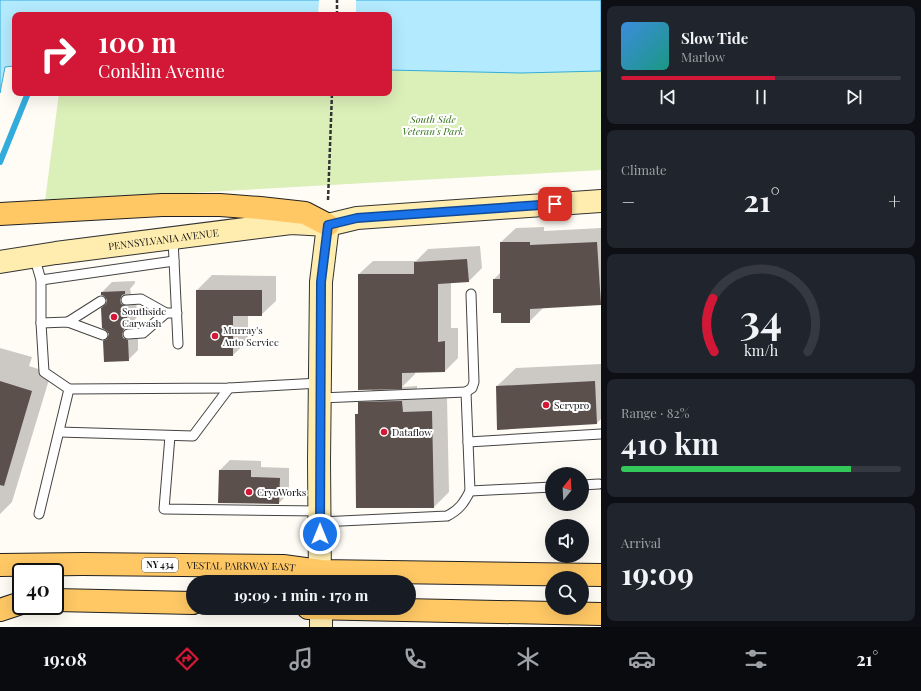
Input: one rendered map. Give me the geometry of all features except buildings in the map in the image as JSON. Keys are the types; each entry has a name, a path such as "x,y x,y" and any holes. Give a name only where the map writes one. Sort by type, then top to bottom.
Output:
{"main road":[{"path":"0,214 162,205 220,205 305,213 328,225"},
{"name":"VESTAL PARKWAY EAST","path":"0,565 83,564 275,566 316,575"},
{"name":"VESTAL PARKWAY EAST","path":"416,576 601,575"},
{"path":"0,600 12,600"},
{"path":"64,600 186,603"},
{"path":"0,610 12,607"},
{"path":"416,613 601,614"}],"street":[{"name":"PENNSYLVANIA AVENUE","path":"0,262 34,256 291,223 328,225 357,218 601,201"},
{"path":"320,575 321,282 328,225"}],"lane":[{"path":"173,239 178,344"},
{"path":"34,256 41,280 41,323 44,372 69,389 229,388 466,392 472,388 474,382 471,294"},
{"path":"41,280 174,261"},
{"path":"126,300 140,299 166,313 177,313"},
{"path":"68,322 101,301"},
{"path":"128,334 143,333 166,313"},
{"path":"41,323 68,322 103,335"},
{"path":"59,432 194,436 229,388"},
{"path":"39,514 69,389"},
{"path":"170,436 164,509 320,516 447,516 456,512 464,503 470,491 466,392"},
{"path":"468,442 601,434"},
{"path":"589,485 599,484"},
{"path":"470,491 545,487"}],"path":[{"path":"337,12 338,0"},
{"path":"328,225 328,180 332,96"}],"green space":[{"name":"South Side Veteran's Park","path":"392,70 521,73 601,71 601,170 45,201 59,96 392,96"}],"water":[{"path":"0,0 601,0 601,71 521,73 392,70 392,12 12,12 12,66 5,67 0,93"}],"pier":[{"path":"319,0 356,0 356,12 318,12"}],"waterway":[{"path":"0,162 27,96"}],"place":[{"name":"Southside Carwash","path":"114,317"},
{"name":"Murray's Auto Service","path":"215,336"},
{"name":"Servpro","path":"546,405"},
{"name":"Dataflow","path":"384,432"},
{"name":"CryoWorks","path":"249,492"}],"route":[{"path":"320,534 321,282 328,225 357,218 555,204"}]}
